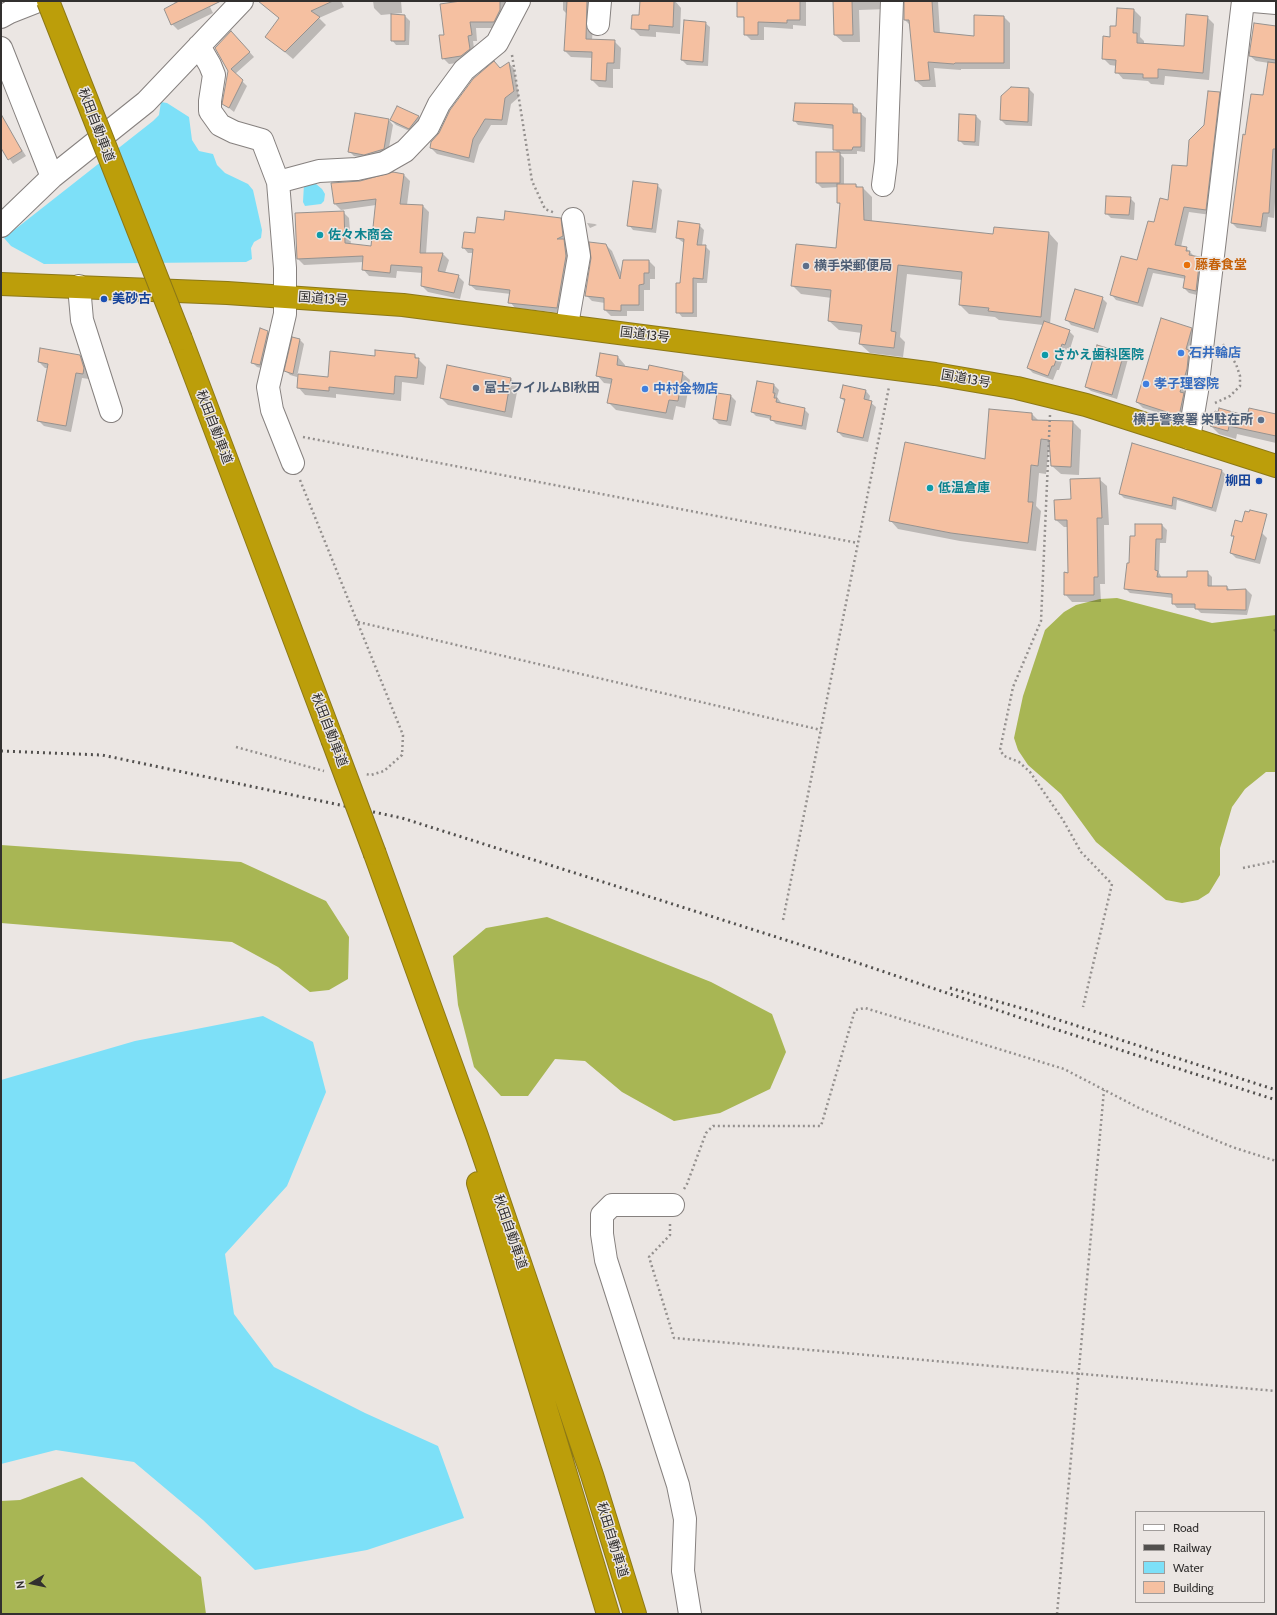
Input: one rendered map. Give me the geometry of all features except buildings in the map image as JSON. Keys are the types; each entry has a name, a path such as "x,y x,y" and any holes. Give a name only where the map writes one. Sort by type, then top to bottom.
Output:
{"highway":[{"name":"秋田自動車道","path":"48,1 181,339 375,854 480,1144 592,1475 635,1614"},
{"name":"国道13号","path":"1,284 79,286 286,296 403,304 893,368 1017,388 1086,405 1276,466"},
{"name":"秋田自動車道","path":"375,854 467,1146 608,1614"}],"street":[{"path":"1,17 38,1"},
{"path":"1,226 52,177 146,102 242,1"},
{"path":"278,182 319,171 357,169 384,164 406,151 428,127 454,82 464,70 497,43 518,1"},
{"path":"598,24 600,1"},
{"path":"883,185 886,162 892,1"},
{"path":"1189,438 1194,410 1243,1"},
{"path":"1253,1 1276,3"},
{"path":"199,46 210,64 214,75 210,111 220,125 234,132 262,140 278,182 286,296 285,314 268,387 272,410 293,463"},
{"path":"1,48 52,177"},
{"path":"567,325 579,256 573,219"},
{"path":"79,286 82,320 111,411"},
{"path":"673,1205 612,1205 602,1215 602,1234 606,1260 679,1492 685,1519 683,1571 690,1614"}],"path":[{"path":"507,24 532,181 545,209 573,219"},
{"path":"1194,410 1230,396 1240,386 1240,376 1236,364 1225,345 1215,339 1203,337"},
{"path":"783,920 893,368"},
{"path":"1051,397 1041,621 1013,687 1000,750 1004,756 1019,762 1030,772 1063,820 1081,852 1112,884 1083,1007"},
{"path":"282,433 858,543"},
{"path":"293,463 403,735 402,755 384,771 371,775 363,774"},
{"path":"357,622 821,730"},
{"path":"236,746 332,772"},
{"path":"1243,868 1276,861"},
{"path":"1276,1161 1225,1144 1139,1108 1064,1069 865,1008 855,1010 821,1126 713,1126 706,1133 687,1184 670,1209 670,1235 649,1257 674,1338 1276,1391"},
{"path":"1057,1614 1104,1090"}],"green space":[{"path":"1117,598 1212,623 1276,615 1276,772 1266,772 1245,789 1232,807 1220,848 1220,875 1209,893 1198,900 1182,903 1166,900 1096,842 1061,794 1028,765 1018,750 1014,738 1023,696 1045,630 1064,612 1076,605 1100,599"},
{"path":"1,845 241,862 326,901 349,937 348,979 329,990 310,992 278,967 232,942 1,923"},
{"path":"547,917 711,982 772,1014 786,1052 770,1089 720,1113 674,1121 622,1092 585,1061 555,1059 528,1096 501,1096 474,1067 458,1005 453,956 486,928"},
{"path":"82,1477 201,1577 206,1614 1,1614 1,1501 20,1500"}],"water":[{"path":"161,102 167,103 189,117 192,140 199,151 213,154 217,165 225,173 248,184 253,190 262,230 261,238 254,242 251,248 252,259 246,262 44,264 11,246 4,238 153,121 159,115"},
{"path":"310,179 322,189 325,194 324,201 321,204 305,206 303,202 304,184"},
{"path":"263,1016 313,1042 326,1092 287,1186 225,1254 234,1314 274,1367 365,1413 438,1446 464,1518 367,1550 255,1570 203,1520 134,1462 56,1450 1,1464 1,1080 135,1041"}],"railway":[{"path":"1,751 102,755 402,818 858,963 1024,1019 1276,1100"},
{"path":"950,988 1028,1010 1276,1090"}],"place":[{"name":"佐々木商会","path":"320,235"},
{"name":"藤春食堂","path":"1187,265"},
{"name":"横手栄郵便局","path":"806,266"},
{"name":"美砂古","path":"104,299"},
{"name":"石井輪店","path":"1181,353"},
{"name":"さかえ歯科医院","path":"1045,355"},
{"name":"孝子理容院","path":"1146,384"},
{"name":"富士フイルムBI秋田","path":"476,388"},
{"name":"中村金物店","path":"645,389"},
{"name":"横手警察署 栄駐在所","path":"1261,420"},
{"name":"柳田","path":"1259,481"},
{"name":"低温倉庫","path":"930,488"}]}
